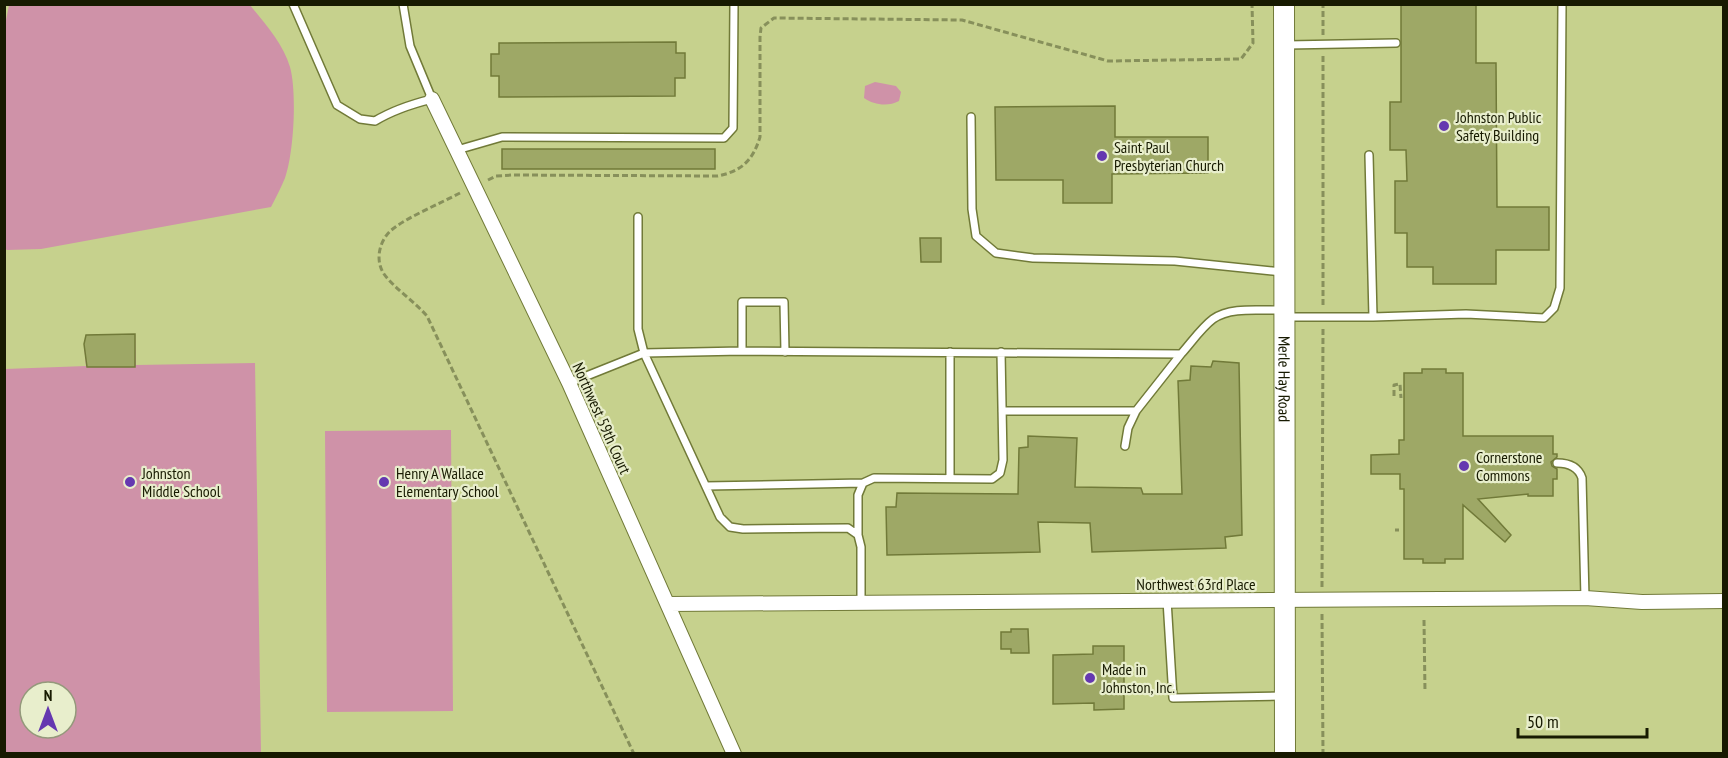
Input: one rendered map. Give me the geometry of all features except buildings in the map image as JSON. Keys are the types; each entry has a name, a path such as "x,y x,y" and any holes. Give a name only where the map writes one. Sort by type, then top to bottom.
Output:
{"main road":[{"name":"Merle Hay Road","path":"1284,4 1285,753"}],"street":[{"name":"Northwest 59th Court","path":"432,99 569,383 735,753"},
{"name":"Northwest 63rd Place","path":"668,604 1585,598 1642,602 1724,600"}],"lane":[{"path":"292,4 338,105 360,119 374,123 387,113 432,99 410,46 403,4"},
{"path":"457,150 502,137 724,138 733,128 734,4"},
{"path":"1125,446 1128,428 1136,411 1181,354 1214,319 1224,314 1239,311 1323,318 1466,314 1545,318 1554,308 1560,288 1562,4"},
{"path":"1284,45 1396,43"},
{"path":"971,117 972,209 976,236 996,253 1033,258 1175,261 1285,273"},
{"path":"1369,155 1373,317"},
{"path":"638,218 638,329 644,353 720,517 730,527 743,530 848,528 858,535"},
{"path":"742,351 742,302 784,302 784,352"},
{"path":"569,383 644,353 742,351 1181,354"},
{"path":"950,352 950,478"},
{"path":"706,486 863,483 874,478 992,479 1000,473 1003,460 1001,352"},
{"path":"1002,411 1136,411"},
{"path":"1557,463 1575,468 1580,472 1582,478 1585,598"},
{"path":"861,603 858,495 863,483"},
{"path":"1167,600 1173,698 1285,696"}],"path":[{"path":"474,186 496,176 718,176 741,168 756,151 760,137 761,28 774,18 962,20 1087,57 1108,61 1241,58 1252,43 1252,4"},
{"path":"1322,587 1323,4"},
{"path":"448,200 393,228 384,238 380,249 379,264 384,274 427,316 634,753"},
{"path":"1322,616 1323,753"},
{"path":"1424,620 1425,692"}],"shaded area":[{"path":"9,5 250,5 283,50 292,78 294,107 291,154 285,178 271,207 41,249 7,250 4,248 4,30"},
{"path":"875,82 896,86 901,92 899,101 881,104 864,98 865,86"},
{"path":"135,334 136,365 255,363 261,753 5,754 5,369 86,366 84,344 86,335"},
{"path":"451,430 453,711 327,712 325,431"}],"place":[{"name":"Johnston Public Safety Building","path":"1444,126"},
{"name":"Saint Paul Presbyterian Church","path":"1102,156"},
{"name":"Cornerstone Commons","path":"1464,466"},
{"name":"Johnston Middle School","path":"130,482"},
{"name":"Henry A Wallace Elementary School","path":"384,482"},
{"name":"Made in Johnston, Inc.","path":"1090,678"}]}
